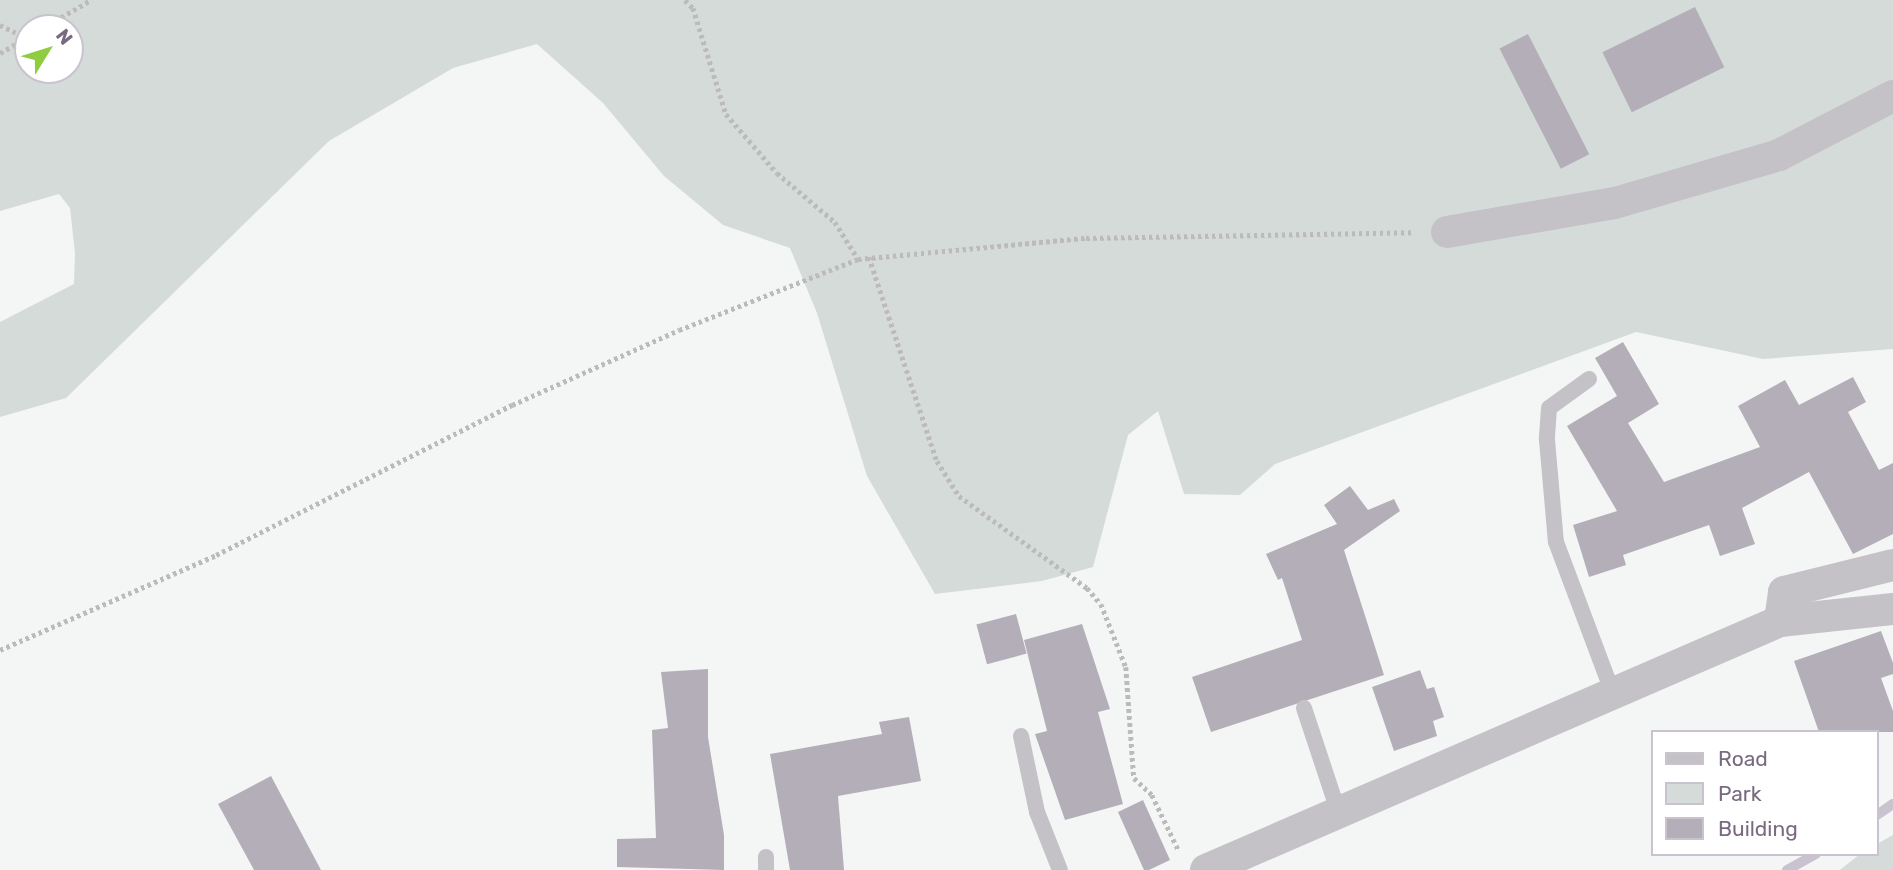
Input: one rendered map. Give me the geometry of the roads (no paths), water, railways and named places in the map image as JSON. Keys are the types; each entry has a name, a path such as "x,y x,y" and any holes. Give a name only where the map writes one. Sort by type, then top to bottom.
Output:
{"street":[{"path":"1447,232 1615,203 1779,155 1893,96"},
{"path":"1780,621 1784,592 1893,565"},
{"path":"1193,864 1338,811 1780,621 1893,610"}],"lane":[{"path":"1589,379 1549,408 1547,440 1556,542 1612,691"},
{"path":"1304,708 1338,811"},
{"path":"1021,736 1037,812 1060,870"}],"waterway":[{"path":"1879,814 1893,804"},
{"path":"1787,870 1812,856"}]}
